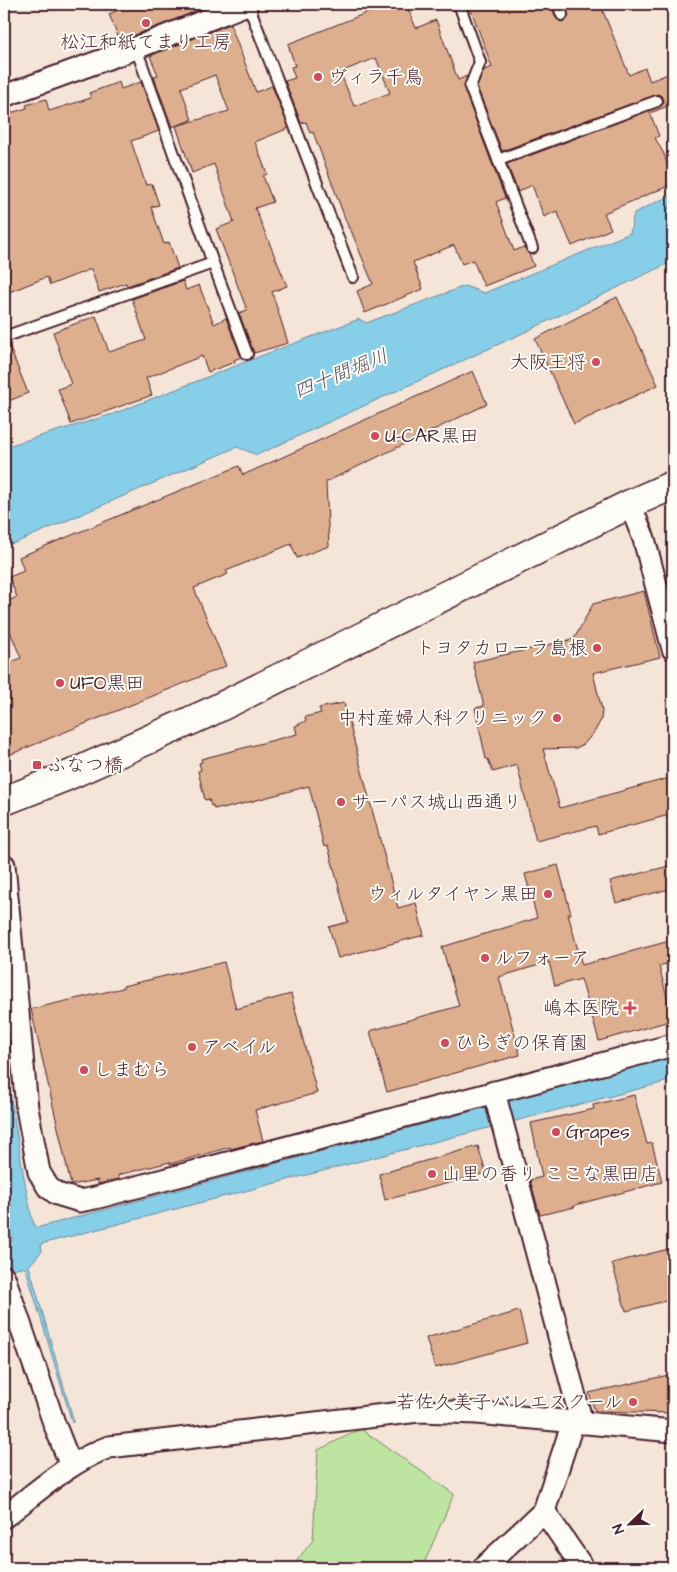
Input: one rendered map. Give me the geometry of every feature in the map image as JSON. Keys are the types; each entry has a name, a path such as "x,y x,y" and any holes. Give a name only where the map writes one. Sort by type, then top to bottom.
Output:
{"street":[{"path":"4,96 136,48 241,5"},
{"path":"4,801 65,777 208,713 630,504 673,485"},
{"path":"630,504 644,539 673,649"},
{"path":"4,865 27,1108 39,1172 48,1187 57,1194 80,1201 495,1096 673,1045"},
{"path":"483,1568 544,1511 578,1423 495,1096"},
{"path":"5,1281 54,1423 71,1466"},
{"path":"4,1516 71,1466 92,1453 109,1447 419,1411 477,1413 673,1431"},
{"path":"544,1511 583,1568"}],"lane":[{"path":"459,4 480,62 470,87 532,248"},
{"path":"558,4 562,15"},
{"path":"241,5 353,277"},
{"path":"136,48 247,354"},
{"path":"498,160 657,101"},
{"path":"4,337 213,263"}],"green space":[{"path":"361,1429 454,1494 422,1568 291,1568 313,1540 318,1450"}],"water":[{"name":"四十間堀川","path":"673,194 673,261 523,333 257,455 237,447 15,543 4,545 4,447 113,414 359,319 366,323 465,286 484,293 630,233 634,213"},
{"path":"4,1056 23,1172 32,1219 36,1228 673,1057 673,1080 41,1244 42,1251 29,1266 74,1422 72,1422 26,1269 21,1267 4,1275 4,1248 12,1241 4,1196"}],"building":[{"path":"131,4 214,4 120,41 109,14"},
{"path":"389,4 406,4 416,28 436,20 458,80 467,76 464,89 505,198 496,202 514,251 524,247 534,266 484,286 473,260 462,264 454,245 413,262 423,289 365,313 357,291 373,284 349,229 313,132 310,133 306,122 301,123 285,81 295,78 291,67 295,66 288,44","holes":["376,58 390,93 354,106 340,72"]},
{"path":"469,4 551,4 556,18 561,22 569,17 565,4 600,4 629,75 645,68 650,81 673,72 673,104 650,113 659,136 655,138 664,154 673,184 604,213 611,229 572,246 557,211 544,217 532,185 518,192 507,164 659,107 664,103 663,98 659,94 655,95 502,151 477,87 484,70 492,67"},
{"path":"230,24 256,92 272,86 289,128 255,142 267,174 263,176 273,202 255,208 287,286 272,292 288,343 254,353 239,313 247,310 216,229 234,222 214,164 192,173 176,126 229,111 215,75 181,88 192,120 172,127 154,77 158,75 150,56"},
{"path":"119,82 121,89 141,82 159,131 131,141 146,185 152,184 159,205 151,207 164,244 169,242 178,268 127,286 126,283 99,292 91,269 50,285 47,277 4,294 4,115 27,108 26,105 46,99 49,111 91,98 89,93"},
{"path":"183,281 186,290 199,285 214,324 226,318 241,357 234,360 235,362 208,372 202,356 146,378 152,395 71,424 58,389 71,384 53,332 96,316 109,352 146,340 132,299"},
{"name":"大阪王将","path":"617,297 658,385 574,424 535,339"},
{"path":"8,343 28,393 4,403 4,344"},
{"path":"473,371 487,404 326,482 329,546 297,558 291,544 226,571 228,574 194,588 226,666 4,757 4,665 21,658 4,617 4,603 17,597 9,577 24,571 19,557 239,466 243,475"},
{"path":"644,591 660,657 593,673 602,710 601,720 595,731 584,744 576,748 543,749 560,808 673,777 673,814 598,834 596,826 536,841 517,765 493,772 488,759 486,759 475,708 484,706 473,662 574,639 593,604"},
{"name":"サーパス城山西通り","path":"344,703 398,908 416,903 424,935 338,958 329,927 348,922 328,846 324,847 309,786 223,809 223,807 214,809 209,799 205,800 198,771 201,770 199,763 202,762 201,759 297,734 295,726 306,721 305,717 321,713 319,708"},
{"path":"558,865 571,914 568,914 582,965 673,940 673,962 659,966 673,1020 599,1041 581,979 555,986 549,962 499,977 520,1055 387,1092 370,1031 459,1006 442,947 537,918 525,874"},
{"path":"673,865 673,888 616,903 610,881"},
{"path":"224,962 236,1009 291,994 317,1093 255,1110 263,1141 230,1149 230,1147 170,1164 170,1162 118,1175 119,1179 98,1184 98,1180 71,1185 31,1009"},
{"path":"634,1095 647,1144 652,1143 662,1182 540,1215 530,1180 542,1177 531,1123 594,1109 593,1105"},
{"name":"山里の香り ここな黒田店","path":"478,1146 486,1173 385,1200 379,1174"},
{"path":"673,1248 673,1299 626,1311 612,1263"},
{"path":"519,1311 527,1343 435,1368 426,1338"},
{"name":"若佐久美子バレエスクール","path":"673,1374 673,1413 595,1411 589,1393"}],"place":[{"name":"松江和紙てまり工房","path":"146,23"},
{"name":"ヴィラ千鳥","path":"318,77"},
{"name":"大阪王将","path":"596,362"},
{"name":"U-CAR黒田","path":"375,436"},
{"name":"トヨタカローラ島根","path":"597,648"},
{"name":"UFO黒田","path":"60,683"},
{"name":"中村産婦人科クリニック","path":"557,718"},
{"name":"ふなつ橋","path":"37,765"},
{"name":"サーパス城山西通り","path":"341,802"},
{"name":"ウィルタイヤン黒田","path":"548,894"},
{"name":"ルフォーア","path":"485,958"},
{"name":"嶋本医院","path":"630,1008"},
{"name":"ひらぎの保育園","path":"445,1043"},
{"name":"アベイル","path":"192,1047"},
{"name":"しまむら","path":"84,1070"},
{"name":"Grapes","path":"556,1132"},
{"name":"山里の香り ここな黒田店","path":"432,1174"},
{"name":"若佐久美子バレエスクール","path":"633,1402"}]}
